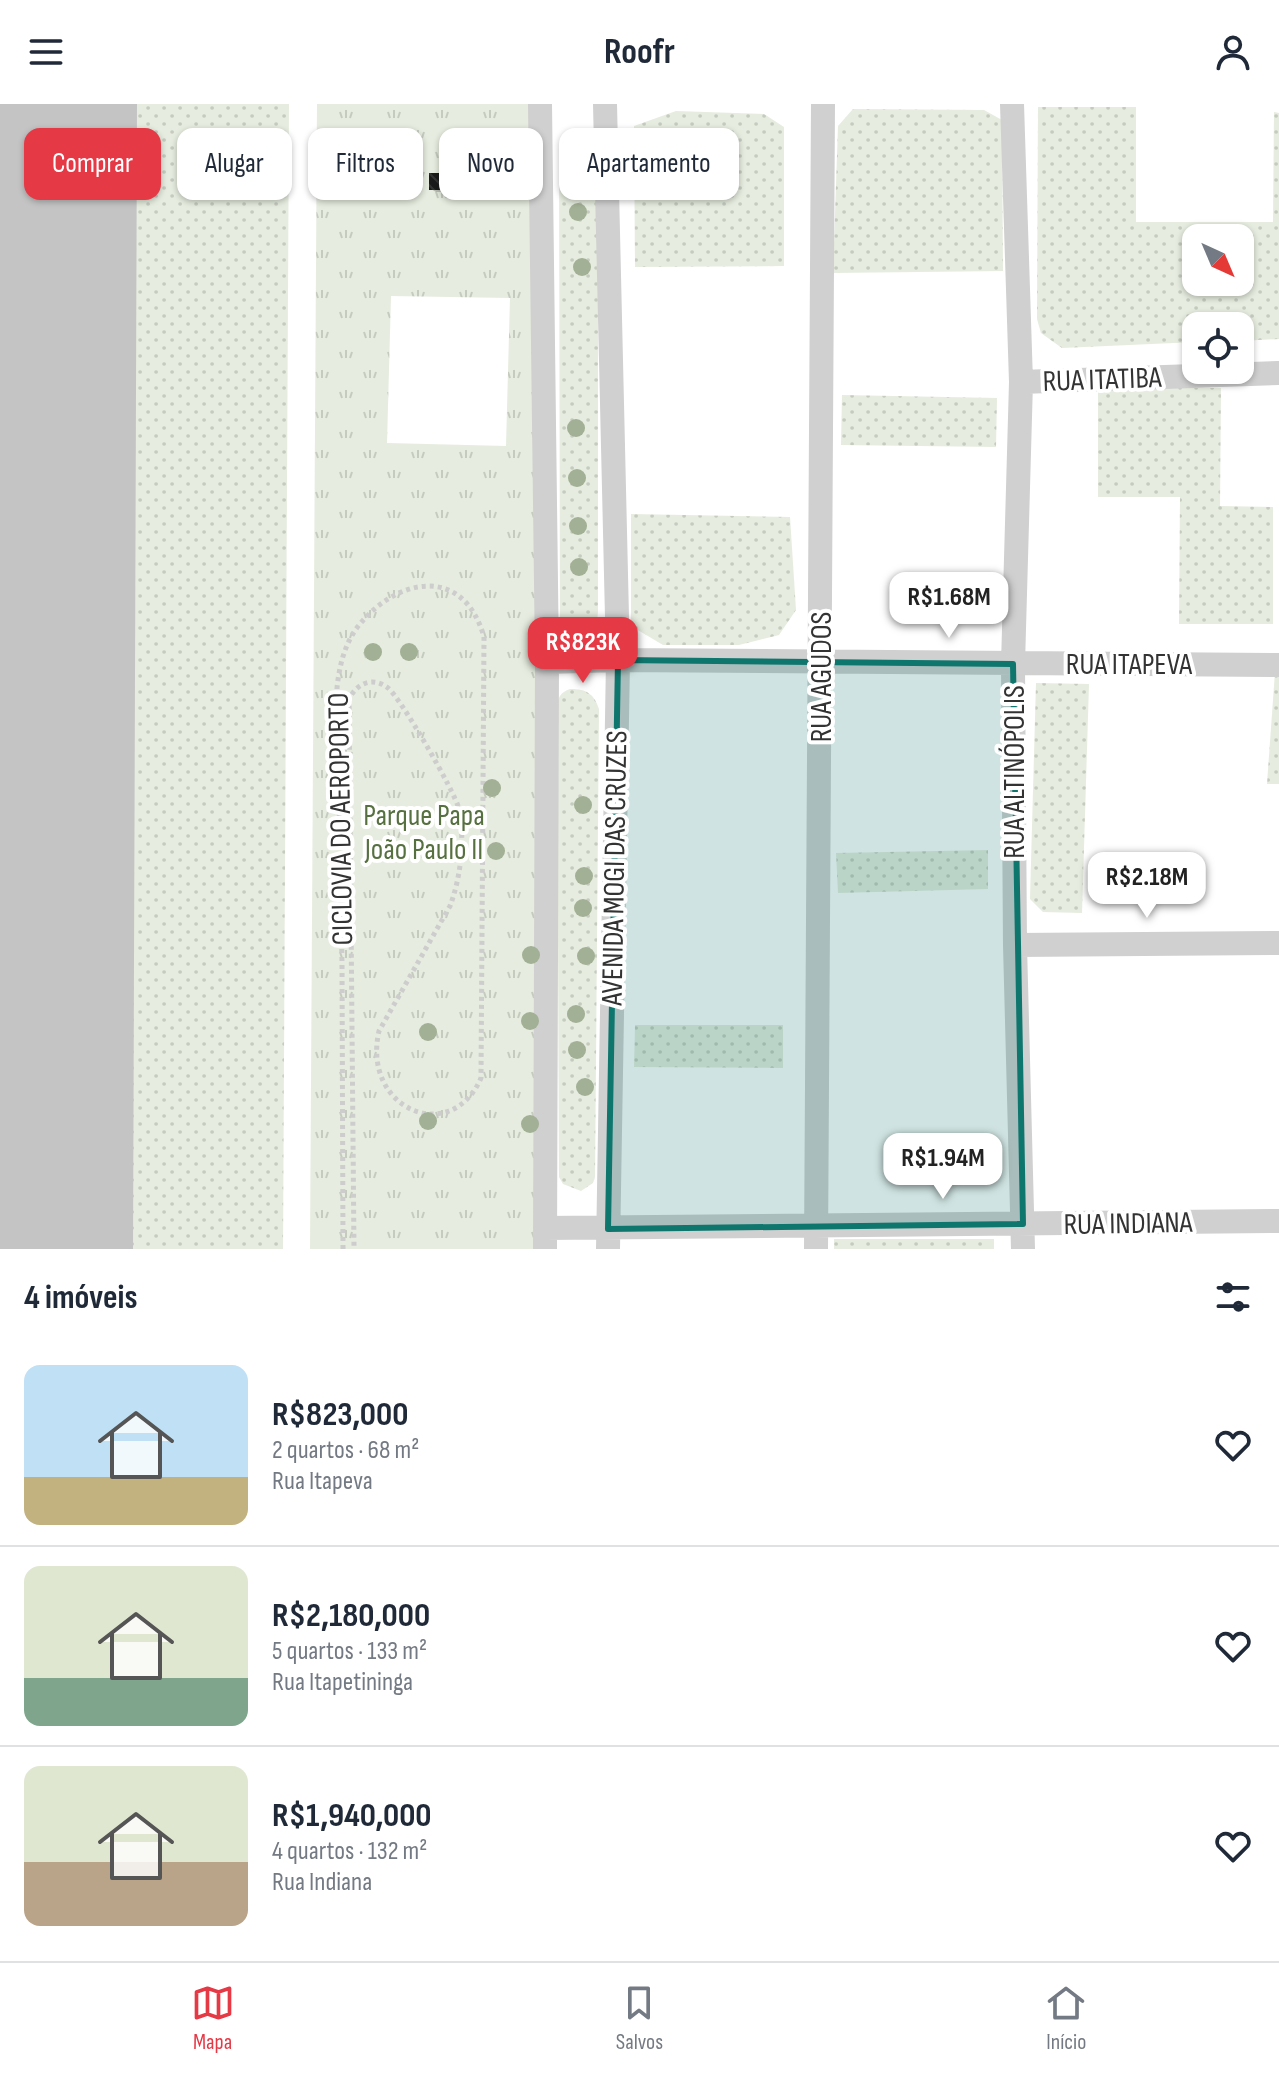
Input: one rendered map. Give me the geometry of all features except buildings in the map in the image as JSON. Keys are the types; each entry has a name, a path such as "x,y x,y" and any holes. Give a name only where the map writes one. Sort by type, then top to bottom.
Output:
{"street":[{"path":"540,104 547,662 545,1238"},
{"name":"AVENIDA MOGI DAS CRUZES","path":"605,104 618,660 608,1239"},
{"name":"RUA AGUDOS","path":"817,1238 823,104"},
{"name":"RUA ALTINÓPOLIS","path":"1012,104 1021,382 1013,664 1015,945 1023,1249"},
{"name":"RUA ITATIBA","path":"1021,382 1279,373"},
{"name":"RUA ITAPEVA","path":"547,662 1279,665"},
{"path":"1015,945 1279,943"},
{"name":"RUA INDIANA","path":"545,1238 817,1238 1023,1224 1279,1221"}],"path":[{"name":"CICLOVIA DO AEROPORTO","path":"343,1249 339,671 343,655 356,630 378,608 405,589 438,586 464,599 473,610 484,637 481,1078 460,1104 449,1110 428,1113 414,1111 393,1099 376,1066 379,1031 453,898 459,870 460,835 459,809 447,780 391,689 373,681 363,683 354,689 349,699 354,1249"}],"highlighted area":[{"path":"618,660 1013,664 1023,1224 608,1229"}],"green space":[{"path":"0,104 7,104 5,1249 0,1249"},
{"path":"94,104 289,104 289,128 177,128 177,200 288,200 283,1249 89,1249 94,200 161,200 161,128 94,128"},
{"name":"Parque Papa João Paulo II","path":"317,104 537,104 537,128 439,128 439,174 429,174 430,190 439,190 439,200 537,200 536,1249 310,1249 316,200 423,200 423,128 317,128","holes":["391,296 510,298 506,446 387,443"]},
{"path":"1038,107 1136,107 1136,222 1273,222 1274,112 1279,113 1279,339 1254,340 1254,312 1182,312 1182,343 1062,348 1041,333 1037,319"},
{"path":"853,109 984,110 1002,120 1003,271 833,273 838,126"},
{"path":"676,111 764,114 784,127 784,266 635,267 635,200 739,200 739,128 634,126"},
{"path":"559,200 598,200 597,624 581,635 572,634 560,624"},
{"path":"1098,388 1221,388 1220,506 1273,507 1273,624 1179,624 1180,497 1098,497"},
{"path":"842,395 997,398 996,447 841,445"},
{"path":"631,514 790,517 796,610 779,635 739,645 663,645 631,626"},
{"path":"1275,672 1279,672 1279,784 1267,784"},
{"path":"1036,683 1089,684 1082,913 1043,912 1030,899"},
{"path":"570,689 589,693 599,709 595,1177 593,1183 581,1191 563,1184 559,1177 557,706 560,695"},
{"path":"988,850 988,889 838,893 836,853"},
{"path":"635,1025 783,1025 783,1068 634,1067"},
{"path":"834,1239 994,1239 994,1249 834,1249"}],"runway":[{"path":"48,1249 52,104"}]}
